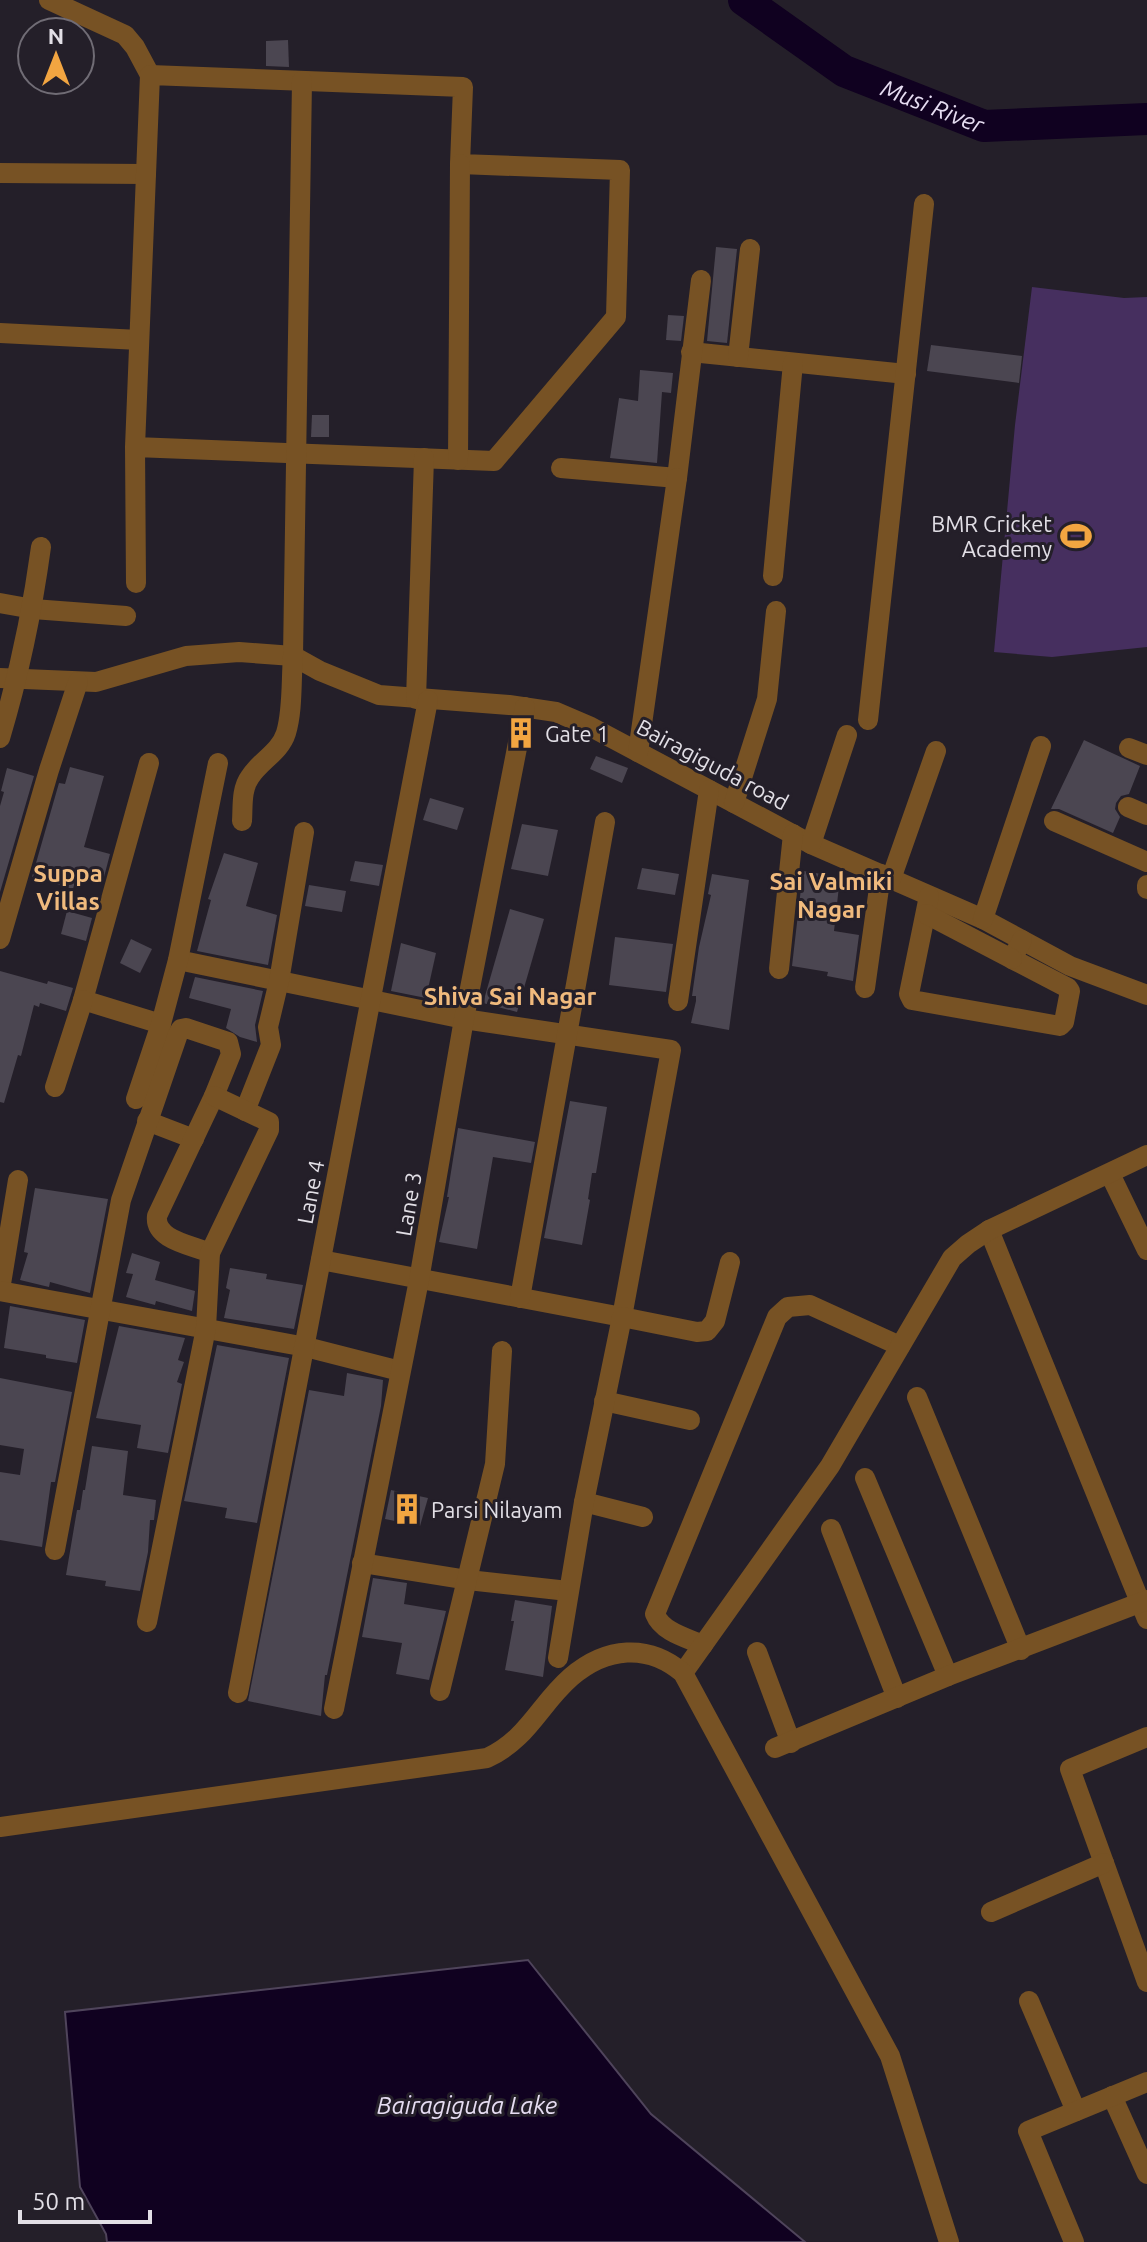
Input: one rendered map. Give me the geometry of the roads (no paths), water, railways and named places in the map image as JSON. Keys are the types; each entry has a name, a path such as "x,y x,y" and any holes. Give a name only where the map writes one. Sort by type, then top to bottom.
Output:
{"street":[{"path":"49,0 125,35 150,75 135,447 136,583"},
{"path":"150,75 463,87 458,460"},
{"path":"242,821 244,790 249,777 274,753 286,735 293,656 302,81"},
{"path":"135,447 494,461 616,317 620,170 460,164"},
{"path":"0,173 146,174"},
{"path":"868,720 924,204"},
{"path":"738,357 750,249"},
{"path":"638,752 677,478 701,280"},
{"path":"0,333 139,340"},
{"path":"691,352 906,374"},
{"path":"773,576 793,363"},
{"name":"Lane 4","path":"238,1693 371,1000 422,700 424,458"},
{"path":"561,468 677,478"},
{"path":"0,738 9,679 33,609 41,547"},
{"path":"0,603 33,609 126,616"},
{"path":"734,803 767,699 776,611"},
{"name":"Bairagiguda road","path":"9,679 96,682 186,656 239,652 293,656 320,671 379,695 556,712 591,727 802,839 886,877 928,905 983,919 1070,966 1146,993"},
{"path":"0,939 78,682"},
{"name":"Lane 3","path":"334,1709 419,1280 464,1019 525,707"},
{"path":"779,969 802,839 847,735"},
{"path":"983,919 1041,746"},
{"path":"865,988 886,877 936,751"},
{"path":"55,1087 83,1000 149,763"},
{"path":"136,1099 178,960 218,763"},
{"path":"678,1001 709,790"},
{"path":"1054,821 1147,862"},
{"path":"520,1298 605,822"},
{"path":"245,1111 271,1045 268,1027 279,981 304,832"},
{"path":"928,905 1012,959 1068,988 1070,996 1064,1022 1060,1026 912,1000 909,994 928,905"},
{"path":"1012,959 1022,940"},
{"path":"178,960 464,1019 671,1050 584,1502 558,1658"},
{"path":"83,1000 161,1024"},
{"path":"55,1550 121,1200 181,1029 186,1028 228,1042 231,1047 214,1096 157,1216 156,1225 161,1234 210,1253"},
{"path":"147,1622 206,1328 210,1253 269,1130 269,1122 214,1096"},
{"path":"147,1121 194,1139"},
{"path":"683,1673 830,1466 952,1258 989,1230 1147,1155"},
{"path":"1110,1174 1147,1250"},
{"path":"18,1180 0,1290 306,1347 400,1371"},
{"path":"757,1652 783,1745 948,1676 1145,1607 989,1230"},
{"path":"321,1260 697,1332 707,1331 715,1321 730,1262"},
{"path":"703,1645 658,1623 655,1614 777,1317 788,1307 810,1305 900,1346"},
{"path":"440,1691 495,1464 502,1351"},
{"path":"917,1397 1021,1650"},
{"path":"604,1401 690,1420"},
{"path":"865,1478 948,1676"},
{"path":"584,1502 643,1517"},
{"path":"831,1529 897,1698"},
{"path":"362,1563 468,1580 568,1591"},
{"path":"0,1827 487,1758 505,1750 522,1736 571,1677 592,1663 618,1653 644,1653 666,1659 683,1673 890,2056 949,2242"},
{"path":"1147,1737 1070,1769 1147,1982"},
{"path":"991,1912 1104,1863"},
{"path":"1029,2001 1076,2111"},
{"path":"1074,2242 1028,2131 1147,2082"},
{"path":"1112,2096 1147,2174"}],"water":[{"name":"Bairagiguda Lake","path":"528,1960 651,2114 805,2242 107,2242 106,2234 80,2187 65,2012"}],"waterway":[{"name":"Musi River","path":"744,0 844,71 984,126 1147,119"}],"place":[{"name":"BMR Cricket Academy","path":"1076,536"},
{"name":"Gate 1","path":"521,733"},
{"name":"Parsi Nilayam","path":"407,1509"}],"district":[{"name":"Suppa Villas","path":"68,887"},
{"name":"Sai Valmiki Nagar","path":"831,895"},
{"name":"Shiva Sai Nagar","path":"510,996"}]}
